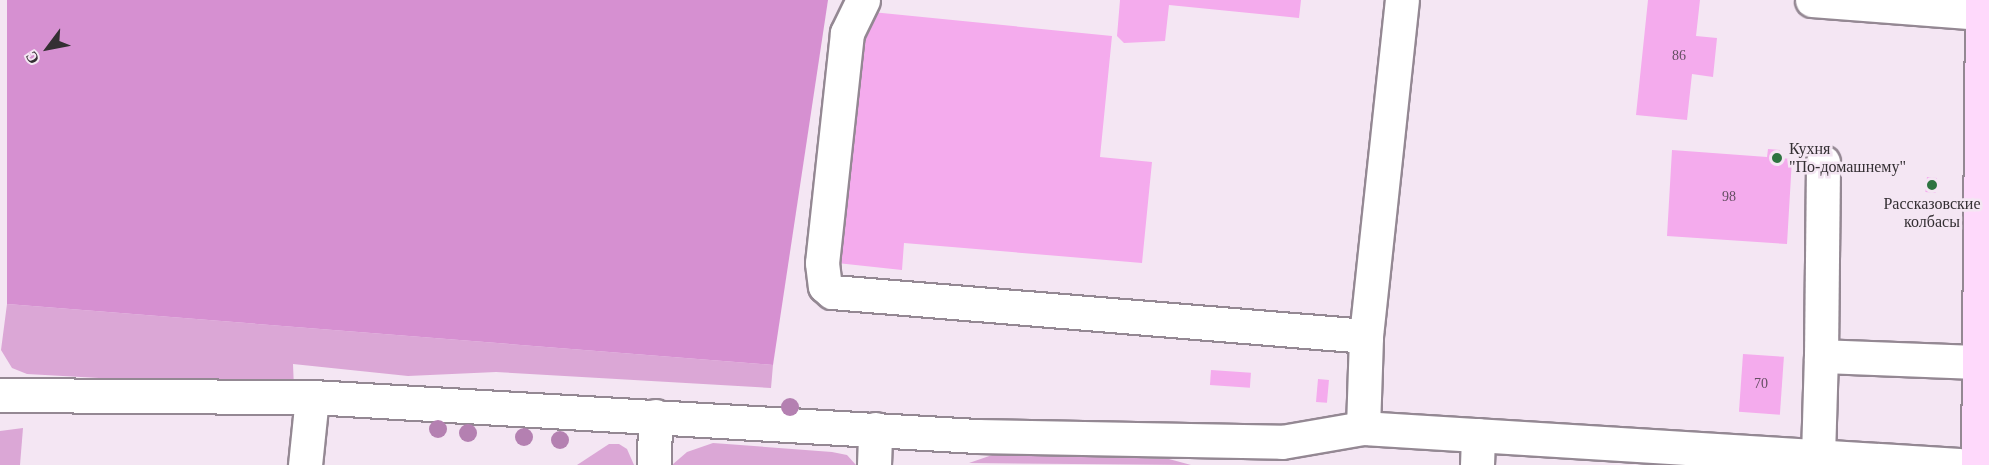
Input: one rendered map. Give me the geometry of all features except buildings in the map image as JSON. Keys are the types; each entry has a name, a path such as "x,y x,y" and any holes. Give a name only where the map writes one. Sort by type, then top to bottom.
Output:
{"main road":[{"path":"1978,465 1982,7"}],"street":[{"path":"863,0 847,33 822,263 825,286 832,292 1366,336"},
{"path":"1363,428 1366,336 1402,0"},
{"path":"1812,0 1982,7"},
{"path":"1823,162 1821,356 1834,460"},
{"path":"1821,356 1979,362"},
{"path":"0,394 312,397 1281,453 1363,428 1478,450 1959,465"},
{"path":"305,465 312,397"},
{"path":"654,465 655,416"},
{"path":"874,465 875,429"}],"shaded area":[{"path":"7,0 828,0 773,365 7,304"},
{"path":"7,304 773,365 771,388 496,372 408,376 293,364 294,389 27,374 12,368 1,350"},
{"path":"23,428 20,465 0,465 0,431"},
{"path":"713,443 832,452 847,455 856,465 672,465 687,452"},
{"path":"609,444 619,444 627,449 634,465 577,465"},
{"path":"998,453 1169,459 1191,465 969,463"}],"place":[{"name":"Кухня \"По-домашнему\"","path":"1777,158"},
{"name":"Рассказовские колбасы","path":"1932,185"}]}
